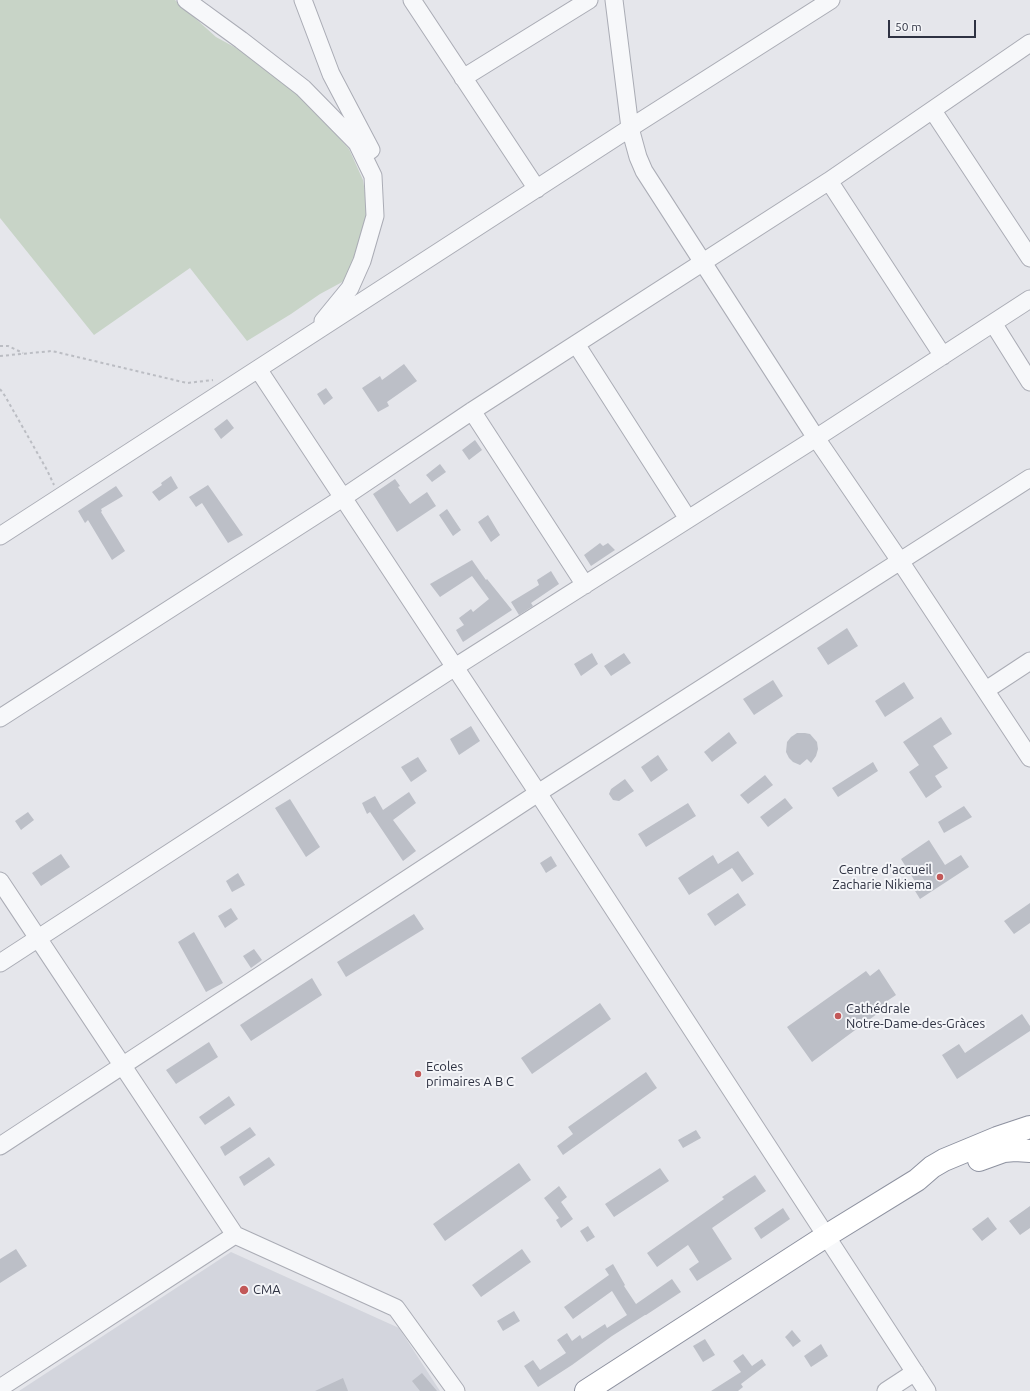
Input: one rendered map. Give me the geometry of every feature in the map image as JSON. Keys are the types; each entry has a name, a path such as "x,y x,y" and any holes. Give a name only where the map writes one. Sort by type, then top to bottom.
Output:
{"highway":[{"path":"586,1391 826,1236 917,1180 932,1167 944,1160 997,1138 1030,1127"},
{"path":"917,1180 931,1178 1004,1151 1030,1151"}],"street":[{"path":"186,0 242,40 303,88 357,143 373,176"},
{"path":"303,0 331,74 372,152 375,216 362,261 350,288 313,333"},
{"path":"412,0 537,189"},
{"path":"463,78 589,0"},
{"path":"614,0 630,128 638,158 644,171 816,438 986,690 1030,758"},
{"path":"0,536 630,128 831,0"},
{"path":"0,718 344,497 472,411 702,261 829,181 1030,43"},
{"path":"933,111 1030,258"},
{"path":"829,181 943,356"},
{"path":"0,963 455,667 816,438 1030,299"},
{"path":"993,324 1030,382"},
{"path":"576,344 688,519"},
{"path":"258,369 344,497 927,1391"},
{"path":"472,411 585,585"},
{"path":"0,1146 538,794 1030,478"},
{"path":"986,690 1030,661"},
{"path":"0,881 122,1067 235,1235 396,1308 456,1391"},
{"path":"0,1388 235,1235"},
{"path":"886,1391 915,1372"}],"path":[{"path":"0,346 8,346 24,354"},
{"path":"0,356 52,351 187,383 218,380"},
{"path":"0,389 6,396 47,470 60,497"}],"shaded area":[{"name":"CMA","path":"231,1252 399,1328 440,1391 19,1391"}],"green space":[{"path":"0,0 175,0 216,37 280,72 349,149 363,180 366,199 367,224 362,251 346,280 320,294 247,341 190,268 94,335 0,218"}],"building":[{"path":"404,364 417,381 387,402 389,406 378,412 362,388 380,376 382,380"},
{"path":"326,388 333,398 324,405 317,394"},
{"path":"227,419 234,428 221,439 214,429"},
{"path":"475,440 482,450 469,460 462,450"},
{"path":"440,464 446,472 432,482 426,475"},
{"path":"171,476 178,488 159,501 152,492"},
{"path":"395,479 400,486 398,487 410,504 427,492 436,506 397,532 373,494"},
{"path":"208,485 243,535 228,543 202,503 196,507 189,497"},
{"path":"116,486 123,496 101,509 101,512 125,551 112,560 88,520 85,523 78,511"},
{"path":"447,509 461,530 453,536 439,515"},
{"path":"488,515 500,535 491,542 478,522"},
{"path":"600,543 603,546 608,543 615,550 591,566 584,555"},
{"path":"472,560 486,580 487,579 512,610 463,642 456,630 464,625 459,618 471,609 473,612 489,599 472,576 440,597 430,584"},
{"path":"551,571 559,584 531,603 533,606 519,615 511,602 539,585 537,580"},
{"path":"847,628 858,646 828,665 817,648"},
{"path":"592,653 598,664 581,676 574,664"},
{"path":"624,653 631,663 611,676 604,666"},
{"path":"773,680 783,696 754,715 743,699"},
{"path":"904,682 914,698 885,717 875,701"},
{"path":"941,717 952,734 933,746 948,768 935,776 942,787 926,798 909,772 919,765 903,742"},
{"path":"471,726 480,741 459,755 450,739"},
{"path":"729,732 737,743 712,762 704,752"},
{"path":"797,733 810,734 817,742 818,749 816,756 811,763 807,759 800,765 793,762 786,752 787,742"},
{"path":"658,755 668,770 651,782 641,767"},
{"path":"418,757 427,771 411,782 401,767"},
{"path":"873,762 878,771 838,797 832,788"},
{"path":"765,775 773,785 748,804 740,795"},
{"path":"625,779 634,791 619,801 613,800 609,794 611,789"},
{"path":"409,792 416,803 393,820 416,851 403,861 370,812 367,814 362,803 375,796 383,810"},
{"path":"785,798 793,808 768,827 760,817"},
{"path":"290,799 320,847 306,857 275,808"},
{"path":"688,803 696,816 646,847 638,834"},
{"path":"964,806 972,817 944,833 938,822"},
{"path":"28,812 34,820 21,830 15,821"},
{"path":"929,840 945,865 961,855 969,867 920,899 912,886 916,883 901,859"},
{"path":"738,851 754,874 742,882 732,868 689,895 678,878 713,855 718,864"},
{"path":"61,854 70,867 41,886 32,873"},
{"path":"551,856 557,866 546,873 540,863"},
{"path":"238,873 245,885 232,892 226,881"},
{"path":"738,893 746,905 715,926 707,914"},
{"path":"1030,903 1030,923 1014,934 1004,921"},
{"path":"231,908 238,919 225,928 218,916"},
{"path":"414,914 424,929 346,977 337,962"},
{"path":"194,932 223,983 206,992 178,942"},
{"path":"254,949 262,960 251,968 243,956"},
{"name":"Cathédrale Notre-Dame-des-Gràces","path":"879,969 896,995 887,1001 889,1005 812,1062 787,1027 866,971 870,976"},
{"path":"312,978 322,995 251,1041 240,1025"},
{"path":"600,1003 611,1019 532,1074 521,1058"},
{"path":"1022,1014 1030,1026 1030,1031 957,1079 942,1055 959,1044 965,1053"},
{"path":"209,1042 218,1057 176,1084 166,1070"},
{"path":"646,1072 657,1088 563,1155 557,1146 573,1134 568,1127"},
{"path":"229,1096 235,1105 205,1125 199,1117"},
{"path":"250,1127 256,1135 225,1156 220,1147"},
{"path":"696,1130 701,1138 683,1148 678,1140"},
{"path":"269,1157 275,1165 244,1186 239,1177"},
{"path":"519,1163 531,1180 445,1241 433,1224"},
{"path":"660,1168 669,1181 614,1217 605,1204"},
{"path":"755,1175 766,1191 712,1228 732,1259 697,1281 689,1269 699,1262 688,1245 657,1267 647,1253 724,1199 722,1197"},
{"path":"559,1186 567,1197 561,1202 573,1219 561,1228 556,1220 559,1218 544,1198"},
{"path":"1030,1206 1030,1228 1020,1235 1009,1221"},
{"path":"783,1208 790,1219 761,1239 754,1228"},
{"path":"988,1217 997,1229 982,1241 972,1229"},
{"path":"588,1226 595,1237 587,1242 580,1231"},
{"path":"16,1249 27,1266 0,1283 0,1259"},
{"path":"522,1249 531,1262 481,1297 472,1285"},
{"path":"613,1264 625,1285 624,1286 636,1304 672,1279 681,1292 612,1336 538,1387 524,1366 533,1360 540,1370 566,1353 557,1340 567,1333 572,1341 580,1335 582,1339 605,1324 607,1328 627,1315 612,1291 573,1319 564,1307 609,1275 605,1269"},
{"path":"514,1311 520,1321 503,1331 497,1321"},
{"path":"792,1330 801,1341 793,1347 785,1337"},
{"path":"705,1339 715,1355 703,1362 693,1346"},
{"path":"821,1344 828,1356 811,1367 804,1356"},
{"path":"743,1354 752,1366 762,1359 766,1365 741,1384 743,1387 738,1391 711,1391 741,1372 733,1361"},
{"path":"422,1373 437,1391 420,1391 412,1381"},
{"path":"343,1378 348,1391 315,1391"}],"place":[{"name":"Centre d'accueil Zacharie Nikiema","path":"940,877"},
{"name":"Cathédrale Notre-Dame-des-Gràces","path":"838,1016"},
{"name":"Ecoles primaires A B C","path":"418,1074"},
{"name":"CMA","path":"244,1290"}]}
